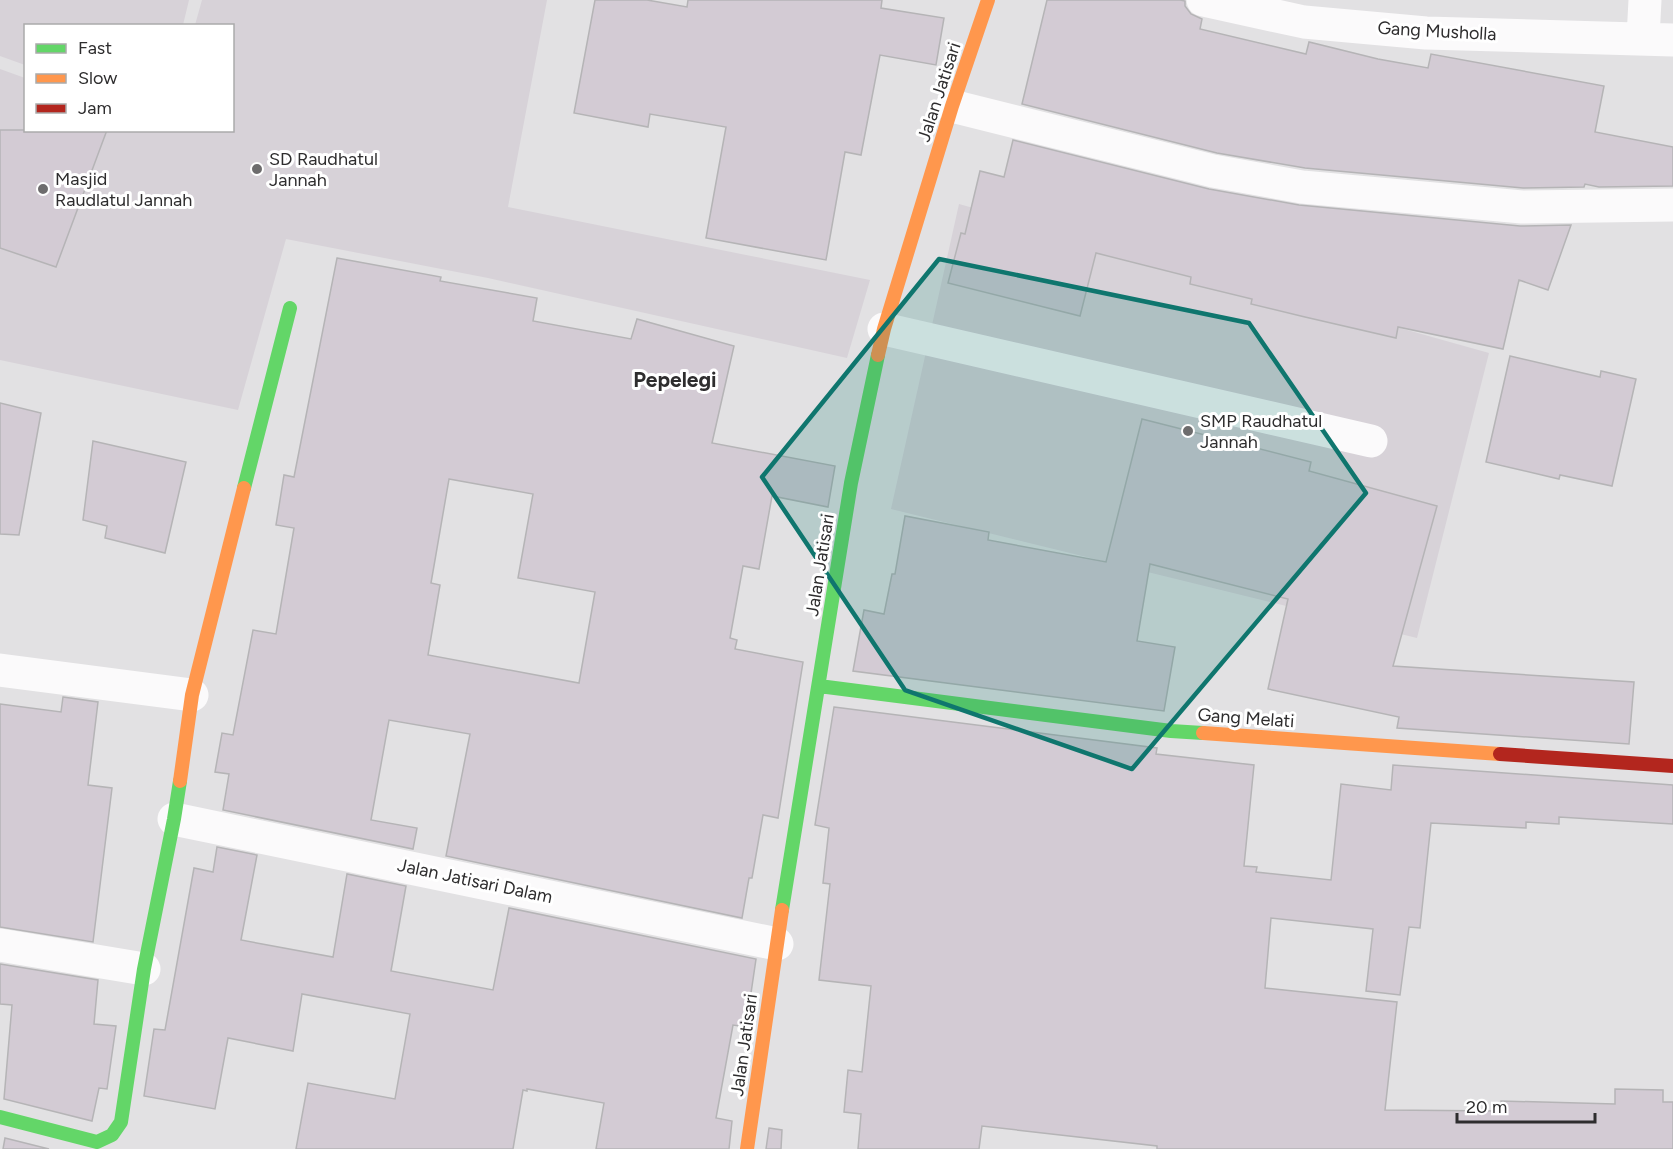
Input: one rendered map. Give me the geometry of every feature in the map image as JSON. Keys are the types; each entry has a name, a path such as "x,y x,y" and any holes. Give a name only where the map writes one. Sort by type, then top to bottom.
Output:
{"street":[{"name":"Jalan Jatisari","path":"747,1149 777,944 851,483 884,329 952,106 988,0"},
{"name":"Gang Musholla","path":"1203,0 1304,22 1415,32 1658,39"},
{"path":"1645,0 1658,39"},
{"path":"952,106 1202,168 1302,188 1522,207 1673,206"},
{"path":"0,1118 98,1142 109,1139 122,1122 144,969 174,819 192,694 291,308"},
{"path":"884,329 1371,441"},
{"path":"0,670 192,694"},
{"name":"Gang Melati","path":"819,686 1171,731 1673,766"},
{"name":"Jalan Jatisari Dalam","path":"174,819 777,944"},
{"path":"0,945 144,969"}],"highlighted area":[{"path":"939,259 1249,323 1366,493 1132,769 905,690 762,477"}],"shaded area":[{"path":"0,0 189,0 183,24 24,24 24,65 0,56"},
{"name":"SD Raudhatul Jannah","path":"202,0 547,0 508,207 870,280 847,358 488,278 286,239 238,410 0,360 0,69 24,78 24,132 234,132 234,24 195,24"},
{"name":"SMP Raudhatul Jannah","path":"959,204 1489,353 1417,638 891,509"}],"building":[{"path":"595,0 647,0 687,7 688,0 882,0 881,8 944,18 936,65 880,55 861,155 845,152 826,260 706,238 726,127 650,114 648,127 574,113"},
{"path":"1047,0 1180,0 1185,1 1185,6 1191,14 1202,19 1200,29 1306,54 1309,42 1378,59 1428,68 1431,54 1604,86 1595,132 1673,147 1673,186 1599,187 1585,184 1584,187 1523,188 1305,168 1217,153 1022,104"},
{"name":"Masjid Raudlatul Jannah","path":"0,130 106,132 56,267 0,248"},
{"path":"1013,140 1209,189 1299,205 1520,226 1571,225 1548,290 1519,280 1503,349 1398,327 1396,338 1305,317 1251,304 1252,299 1190,284 1191,277 1096,253 1080,316 948,283 961,233 965,234 980,171 1004,177"},
{"path":"337,258 441,277 440,281 537,298 533,321 631,339 637,319 734,346 712,443 835,466 828,507 772,496 759,569 743,566 730,638 737,640 735,649 803,662 778,818 763,815 752,878 749,878 742,918 446,856 470,734 389,720 371,820 417,828 413,849 223,810 229,774 215,772 222,733 233,735 253,630 276,634 294,528 276,525 284,475 294,477","holes":["449,479 533,494 518,578 595,592 579,683 428,655 440,585 431,583"]},
{"path":"1510,356 1600,377 1601,371 1636,379 1612,486 1560,475 1559,479 1486,462"},
{"path":"0,403 41,413 19,535 0,534"},
{"path":"1142,419 1311,462 1309,471 1437,506 1393,666 1634,682 1629,744 1397,728 1399,717 1268,689 1288,599 1150,564 1137,641 1175,647 1164,711 853,671 864,610 884,614 892,574 895,574 905,516 989,532 988,540 1106,562"},
{"path":"93,441 186,462 165,553 105,538 107,526 83,520"},
{"path":"63,697 98,702 88,785 112,788 93,942 0,927 0,704 61,712"},
{"path":"834,707 1157,748 1156,754 1254,765 1244,866 1257,867 1256,872 1331,880 1341,784 1391,790 1393,765 1673,785 1673,824 1559,817 1559,824 1526,822 1526,828 1431,823 1420,928 1409,927 1400,995 1366,991 1373,929 1271,918 1265,988 1397,1002 1385,1110 1501,1111 1501,1101 1615,1104 1615,1089 1663,1090 1663,1102 1673,1102 1673,1149 1157,1149 1157,1146 982,1126 979,1149 858,1149 861,1114 844,1112 848,1070 862,1072 871,986 819,980 830,884 823,883 829,828 815,825"},
{"path":"217,847 257,855 241,940 333,957 347,874 406,886 391,971 493,990 509,908 756,959 746,1027 733,1025 716,1118 732,1121 729,1149 596,1149 604,1103 527,1089 527,1091 523,1090 513,1149 296,1149 308,1083 395,1099 410,1014 302,994 293,1051 228,1038 215,1109 144,1096 154,1029 165,1030 194,868 213,872"},
{"path":"0,964 98,980 94,1024 116,1026 107,1089 99,1088 92,1121 4,1099 12,1005 0,1004"},
{"path":"769,1128 782,1130 781,1149 766,1149"},
{"path":"5,1138 49,1149 3,1149"}],"traffic: fast":[{"path":"244,488 290,308"},
{"path":"782,910 851,483 878,355"},
{"path":"819,686 1171,731 1203,733"},
{"path":"0,1117 97,1142 112,1135 121,1122 144,969 180,781"}],"traffic: slow":[{"path":"878,355 952,106 988,0"},
{"path":"180,781 192,695 244,488"},
{"path":"1203,733 1500,754"},
{"path":"747,1149 782,910"}],"traffic: jam":[{"path":"1500,754 1673,766"}],"place":[{"name":"SD Raudhatul Jannah","path":"257,169"},
{"name":"Masjid Raudlatul Jannah","path":"43,189"},
{"name":"SMP Raudhatul Jannah","path":"1188,431"}],"district":[{"name":"Pepelegi","path":"675,380"}]}
